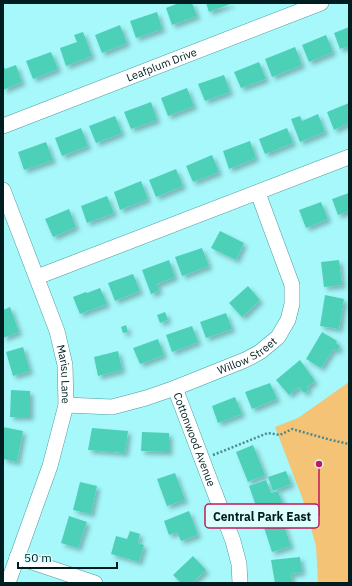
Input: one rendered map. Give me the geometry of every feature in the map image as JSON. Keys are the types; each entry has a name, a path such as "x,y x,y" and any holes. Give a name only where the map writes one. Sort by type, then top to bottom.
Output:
{"street":[{"name":"Leafplum Drive","path":"3,126 321,3"},
{"path":"37,277 349,158"},
{"name":"Marisu Lane","path":"3,190 57,331 65,365 66,405 50,466 8,583"},
{"name":"Willow Street","path":"66,405 112,407 146,398 245,360 260,352 278,337 288,320 292,304 292,285 258,193"},
{"name":"Cottonwood Avenue","path":"175,388 233,541 239,564 240,583"},
{"path":"17,556 95,583"}],"path":[{"path":"213,455 268,432 280,435 292,429 349,444"}],"shaded area":[{"path":"349,382 349,583 318,583 316,546 303,500 275,427 298,418"}],"building":[{"path":"179,3 192,3 197,16 172,25 166,8"},
{"path":"206,3 233,3 209,12"},
{"path":"157,12 162,29 136,38 130,21"},
{"path":"120,25 127,43 102,53 95,35"},
{"path":"349,27 349,46 340,49 334,33"},
{"path":"83,32 92,56 66,66 60,48 77,42 74,35"},
{"path":"326,35 333,52 309,62 302,45"},
{"path":"295,47 302,65 272,77 265,59"},
{"path":"51,52 58,69 33,79 26,61"},
{"path":"259,62 266,79 241,88 234,72"},
{"path":"3,65 5,69 16,65 22,82 3,90"},
{"path":"224,75 230,92 205,101 198,84"},
{"path":"187,88 194,106 168,116 161,98"},
{"path":"151,102 157,120 131,129 124,112"},
{"path":"349,103 349,123 334,130 327,112"},
{"path":"318,114 325,132 300,142 291,119 300,116 302,121"},
{"path":"115,116 122,133 96,143 89,126"},
{"path":"81,128 88,146 62,156 55,138"},
{"path":"287,128 293,143 265,154 259,139"},
{"path":"250,141 256,158 229,169 223,151"},
{"path":"46,142 53,160 24,170 18,152"},
{"path":"212,155 219,172 193,182 186,166"},
{"path":"176,169 183,186 156,197 149,180"},
{"path":"141,181 148,199 120,210 114,192"},
{"path":"349,193 349,211 338,215 332,199"},
{"path":"107,196 114,213 87,223 81,206"},
{"path":"321,202 328,219 306,228 299,210"},
{"path":"69,209 76,227 53,237 45,219"},
{"path":"220,231 244,243 236,260 211,248"},
{"path":"202,248 209,266 182,276 175,257"},
{"path":"169,260 175,277 157,284 159,291 151,294 142,270"},
{"path":"339,260 342,285 324,287 321,262"},
{"path":"133,274 140,291 115,301 108,283"},
{"path":"248,286 260,300 242,317 229,303"},
{"path":"100,288 107,304 80,314 73,297"},
{"path":"325,295 344,299 339,329 320,326"},
{"path":"10,307 19,332 3,338 3,310"},
{"path":"165,312 168,320 160,323 157,315"},
{"path":"226,313 232,329 206,338 200,322"},
{"path":"126,325 128,332 123,333 121,327"},
{"path":"192,326 198,342 172,352 166,335"},
{"path":"322,332 337,341 336,343 340,346 337,351 333,349 321,368 306,359"},
{"path":"158,339 164,355 140,364 133,348"},
{"path":"23,347 30,371 13,376 6,352"},
{"path":"118,351 122,370 98,376 94,357"},
{"path":"300,360 315,381 307,387 309,390 304,393 299,387 289,395 276,380"},
{"path":"270,383 277,399 252,409 245,392"},
{"path":"11,390 30,391 30,417 10,417"},
{"path":"235,397 242,414 218,423 212,406"},
{"path":"3,427 23,431 17,462 3,459"},
{"path":"92,428 128,431 125,453 88,450"},
{"path":"142,432 169,433 169,452 141,451"},
{"path":"253,445 265,475 248,482 236,452"},
{"path":"286,471 291,484 273,491 268,477"},
{"path":"175,473 185,500 167,506 157,479"},
{"path":"266,480 271,493 278,491 283,505 259,514 249,486"},
{"path":"80,482 97,486 91,514 73,510"},
{"path":"189,511 198,535 181,541 177,532 169,535 164,521"},
{"path":"280,515 291,546 272,552 262,521"},
{"path":"69,516 87,522 78,548 61,543"},
{"path":"130,531 140,534 138,543 144,545 139,562 111,554 116,536 127,539"},
{"path":"193,556 206,570 192,583 181,583 173,575"},
{"path":"300,557 302,572 291,574 292,583 275,583 271,560"}],"place":[{"name":"Central Park East","path":"319,464"}]}
